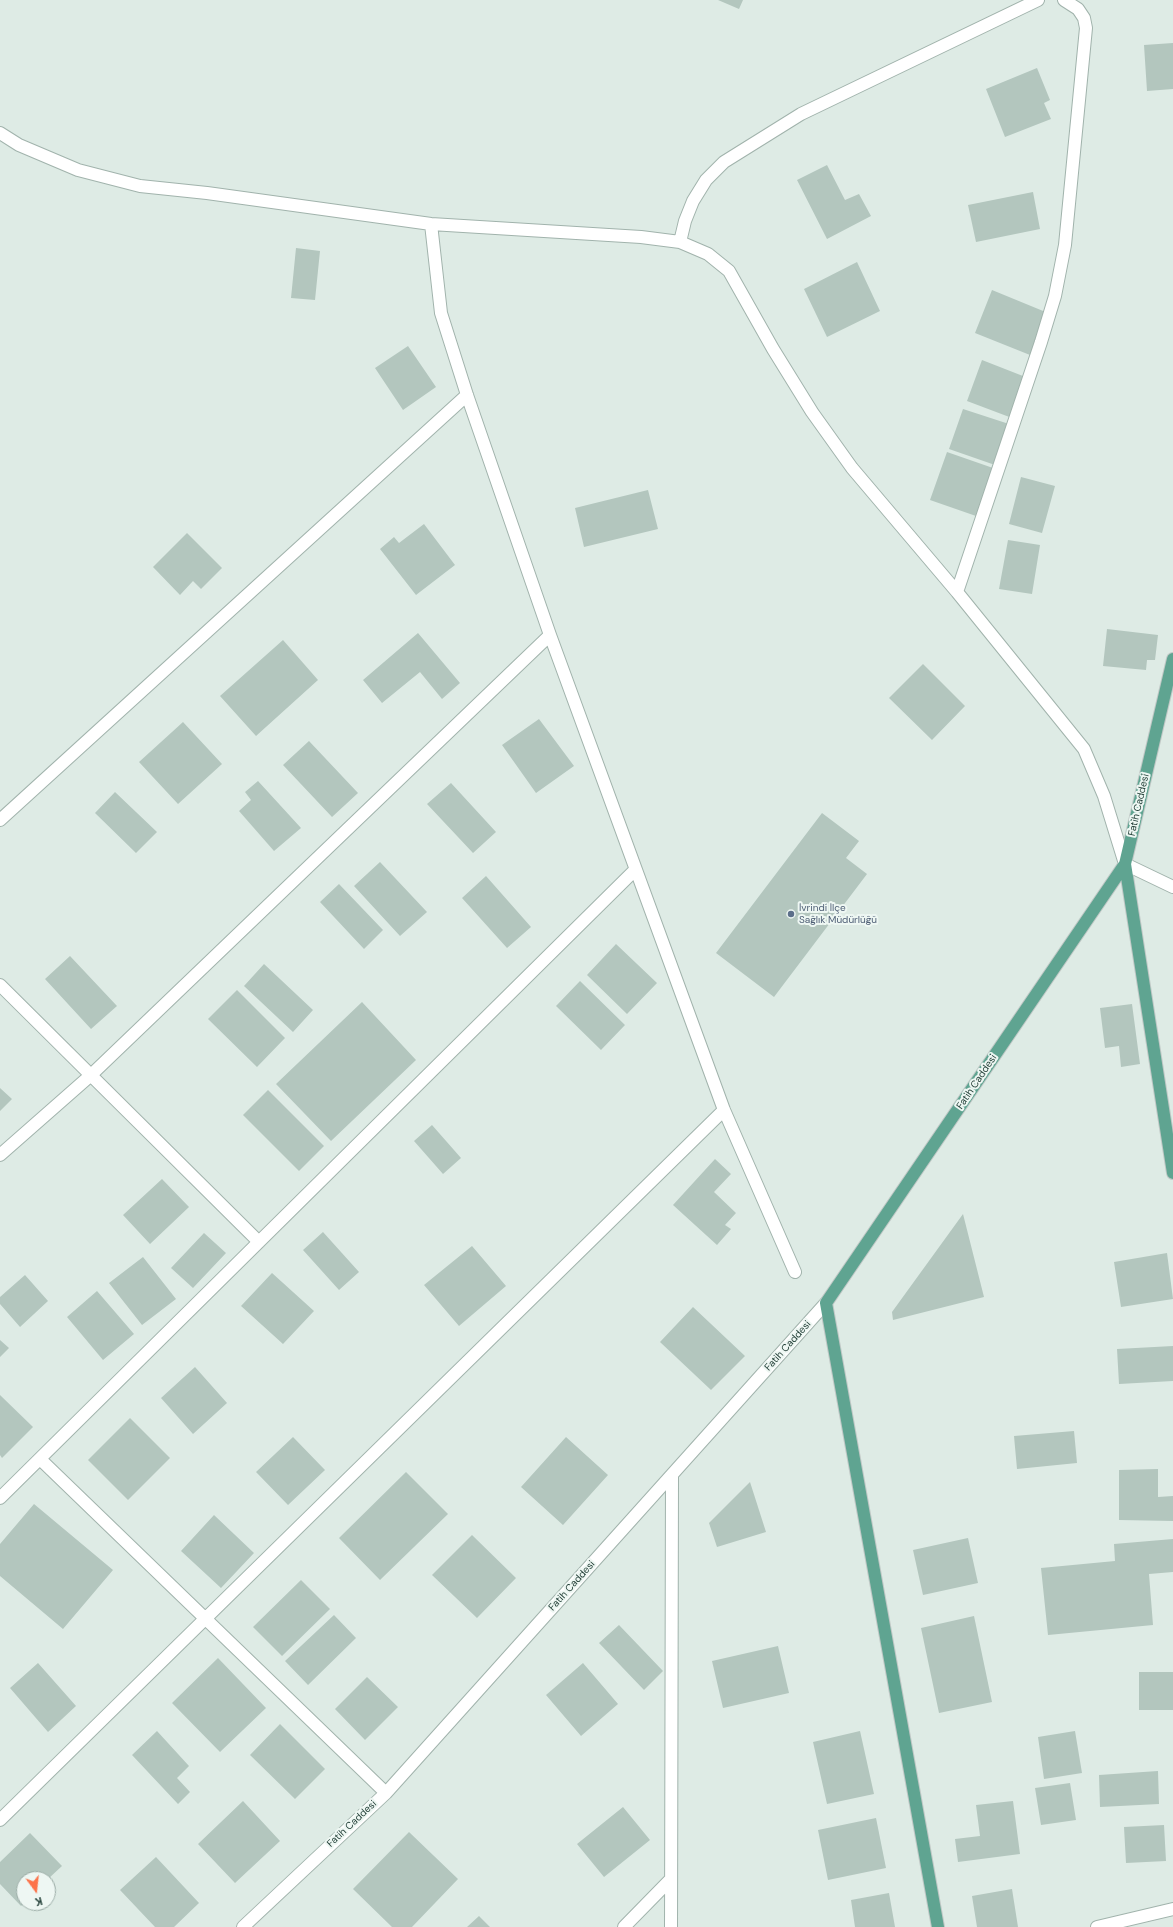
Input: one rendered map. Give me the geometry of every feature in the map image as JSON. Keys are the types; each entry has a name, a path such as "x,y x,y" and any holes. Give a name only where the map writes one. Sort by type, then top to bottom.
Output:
{"main road":[{"name":"Fatih Caddesi","path":"826,1303 1125,864 1173,659"},
{"path":"1125,864 1173,1173"},
{"path":"826,1303 938,1927"}],"street":[{"path":"680,242 685,221 693,201 706,180 724,162 801,114 1038,0"},
{"path":"957,592 1041,342 1055,296 1066,245 1086,28 1084,18 1078,9 1064,0"},
{"path":"0,133 19,145 78,170 140,186 207,193 431,224 641,237 680,242 708,254 729,271 808,406 852,468 957,592 1084,749 1104,796 1125,864 1173,887"},
{"path":"431,224 441,313 467,395 550,635 724,1110 795,1272"},
{"path":"0,820 467,395"},
{"path":"0,1155 91,1075 550,635"},
{"path":"0,1498 635,870"},
{"path":"0,985 260,1242"},
{"path":"0,1820 724,1110"},
{"name":"Fatih Caddesi","path":"243,1927 386,1792 826,1303"},
{"path":"40,1459 386,1792"},
{"path":"671,1927 672,1475"},
{"path":"624,1927 670,1880"},
{"path":"1097,1927 1173,1909"}],"building":[{"path":"718,0 743,0 739,9"},
{"path":"1173,43 1173,89 1147,91 1144,45"},
{"path":"1037,68 1050,100 1044,103 1051,119 1005,137 986,89"},
{"path":"827,165 845,200 859,194 871,216 827,239 797,180"},
{"path":"1033,192 1040,229 976,242 968,205"},
{"path":"296,248 320,251 315,300 291,298"},
{"path":"857,262 880,311 827,337 804,289"},
{"path":"992,290 1048,313 1030,355 975,333"},
{"path":"408,346 436,387 403,410 375,368"},
{"path":"982,360 1028,378 1012,418 967,401"},
{"path":"963,409 1009,424 995,465 949,449"},
{"path":"947,452 993,468 976,516 930,500"},
{"path":"1021,477 1055,486 1042,533 1009,524"},
{"path":"648,490 658,529 584,547 575,508"},
{"path":"424,524 455,565 416,595 380,549 394,537 399,543"},
{"path":"187,533 222,568 201,589 193,581 180,595 153,567"},
{"path":"1008,540 1040,545 1032,594 999,589"},
{"path":"1107,629 1158,635 1155,660 1147,660 1146,670 1103,666"},
{"path":"418,633 460,683 442,699 420,672 382,703 363,680"},
{"path":"283,640 318,680 256,736 220,696"},
{"path":"923,664 965,706 932,740 889,698"},
{"path":"539,719 574,766 536,793 502,745"},
{"path":"183,722 222,764 178,804 139,762"},
{"path":"309,741 358,793 332,817 283,765"},
{"path":"258,781 301,828 274,851 239,811 251,800 245,792"},
{"path":"451,783 496,832 473,853 427,804"},
{"path":"115,792 157,832 136,853 95,813"},
{"name":"İvrindi İlçe Sağlık Müdürlüğü","path":"822,813 859,841 846,858 867,874 774,997 716,953"},
{"path":"380,862 427,912 400,936 354,886"},
{"path":"486,876 531,927 507,948 462,898"},
{"path":"339,884 383,930 364,949 320,902"},
{"path":"616,944 657,983 627,1014 587,975"},
{"path":"70,956 117,1006 91,1029 45,979"},
{"path":"264,964 313,1010 293,1032 244,986"},
{"path":"580,981 625,1025 601,1050 556,1006"},
{"path":"237,990 285,1038 257,1067 208,1019"},
{"path":"362,1002 416,1060 331,1141 276,1084"},
{"path":"1132,1004 1140,1064 1121,1067 1119,1046 1105,1048 1100,1008"},
{"path":"0,1088 12,1099 0,1111"},
{"path":"268,1090 324,1146 299,1171 243,1115"},
{"path":"432,1125 461,1158 443,1174 414,1141"},
{"path":"715,1159 731,1174 714,1192 736,1213 725,1225 731,1229 717,1245 673,1205"},
{"path":"162,1179 189,1207 150,1244 123,1215"},
{"path":"963,1214 984,1297 893,1320 892,1312"},
{"path":"323,1232 359,1272 339,1290 303,1250"},
{"path":"204,1233 226,1253 193,1288 171,1268"},
{"path":"472,1246 506,1286 459,1326 424,1285"},
{"path":"1167,1253 1173,1299 1121,1307 1114,1262"},
{"path":"143,1257 176,1299 142,1325 109,1283"},
{"path":"272,1273 314,1311 283,1344 241,1306"},
{"path":"25,1275 48,1301 20,1327 0,1304 0,1297"},
{"path":"97,1291 134,1334 103,1360 67,1317"},
{"path":"693,1307 745,1356 711,1390 660,1342"},
{"path":"0,1340 9,1348 0,1357"},
{"path":"1173,1346 1173,1381 1119,1384 1117,1349"},
{"path":"195,1367 227,1403 193,1434 161,1398"},
{"path":"0,1395 33,1427 2,1458 0,1455"},
{"path":"130,1418 170,1458 128,1500 88,1460"},
{"path":"1074,1431 1077,1463 1017,1469 1014,1436"},
{"path":"293,1437 325,1470 288,1505 256,1472"},
{"path":"566,1437 608,1475 563,1525 521,1487"},
{"path":"1158,1469 1158,1497 1173,1496 1173,1521 1119,1520 1119,1470"},
{"path":"406,1472 448,1514 380,1580 339,1538"},
{"path":"750,1482 766,1532 717,1547 709,1523"},
{"path":"34,1504 113,1570 63,1629 0,1576 0,1544"},
{"path":"214,1515 254,1553 221,1588 181,1551"},
{"path":"472,1535 516,1578 477,1618 432,1575"},
{"path":"968,1538 978,1583 923,1595 913,1550"},
{"path":"1173,1539 1173,1572 1149,1574 1153,1625 1048,1635 1041,1568 1115,1561 1114,1544"},
{"path":"301,1580 330,1609 282,1656 253,1627"},
{"path":"334,1615 356,1638 308,1685 285,1661"},
{"path":"974,1616 992,1702 939,1713 921,1628"},
{"path":"619,1625 663,1671 644,1690 599,1643"},
{"path":"778,1646 789,1693 723,1708 712,1661"},
{"path":"218,1658 266,1708 220,1752 172,1703"},
{"path":"38,1663 76,1706 48,1732 10,1688"},
{"path":"583,1663 618,1704 581,1736 546,1695"},
{"path":"1139,1672 1173,1672 1173,1710 1139,1710"},
{"path":"367,1677 398,1707 365,1740 335,1709"},
{"path":"280,1724 325,1769 295,1799 250,1755"},
{"path":"157,1731 189,1766 177,1778 190,1792 178,1804 132,1755"},
{"path":"860,1731 874,1794 827,1804 813,1742"},
{"path":"1075,1731 1082,1773 1044,1779 1038,1737"},
{"path":"1158,1771 1159,1804 1100,1807 1099,1775"},
{"path":"1070,1783 1076,1820 1041,1825 1035,1788"},
{"path":"243,1801 280,1841 235,1883 198,1844"},
{"path":"1013,1801 1020,1854 958,1862 955,1839 980,1836 976,1805"},
{"path":"623,1807 650,1840 604,1877 577,1844"},
{"path":"876,1818 886,1868 828,1880 818,1830"},
{"path":"1164,1825 1166,1861 1126,1863 1124,1827"},
{"path":"409,1832 458,1879 412,1927 392,1927 353,1889"},
{"path":"30,1833 62,1866 56,1872 16,1871 16,1901 0,1884 0,1862"},
{"path":"156,1857 199,1903 174,1927 155,1927 120,1890"},
{"path":"1012,1889 1018,1927 977,1927 972,1896"},
{"path":"889,1893 895,1927 855,1927 851,1900"},
{"path":"479,1916 490,1927 467,1927"}],"place":[{"name":"İvrindi İlçe Sağlık Müdürlüğü","path":"791,914"}]}
